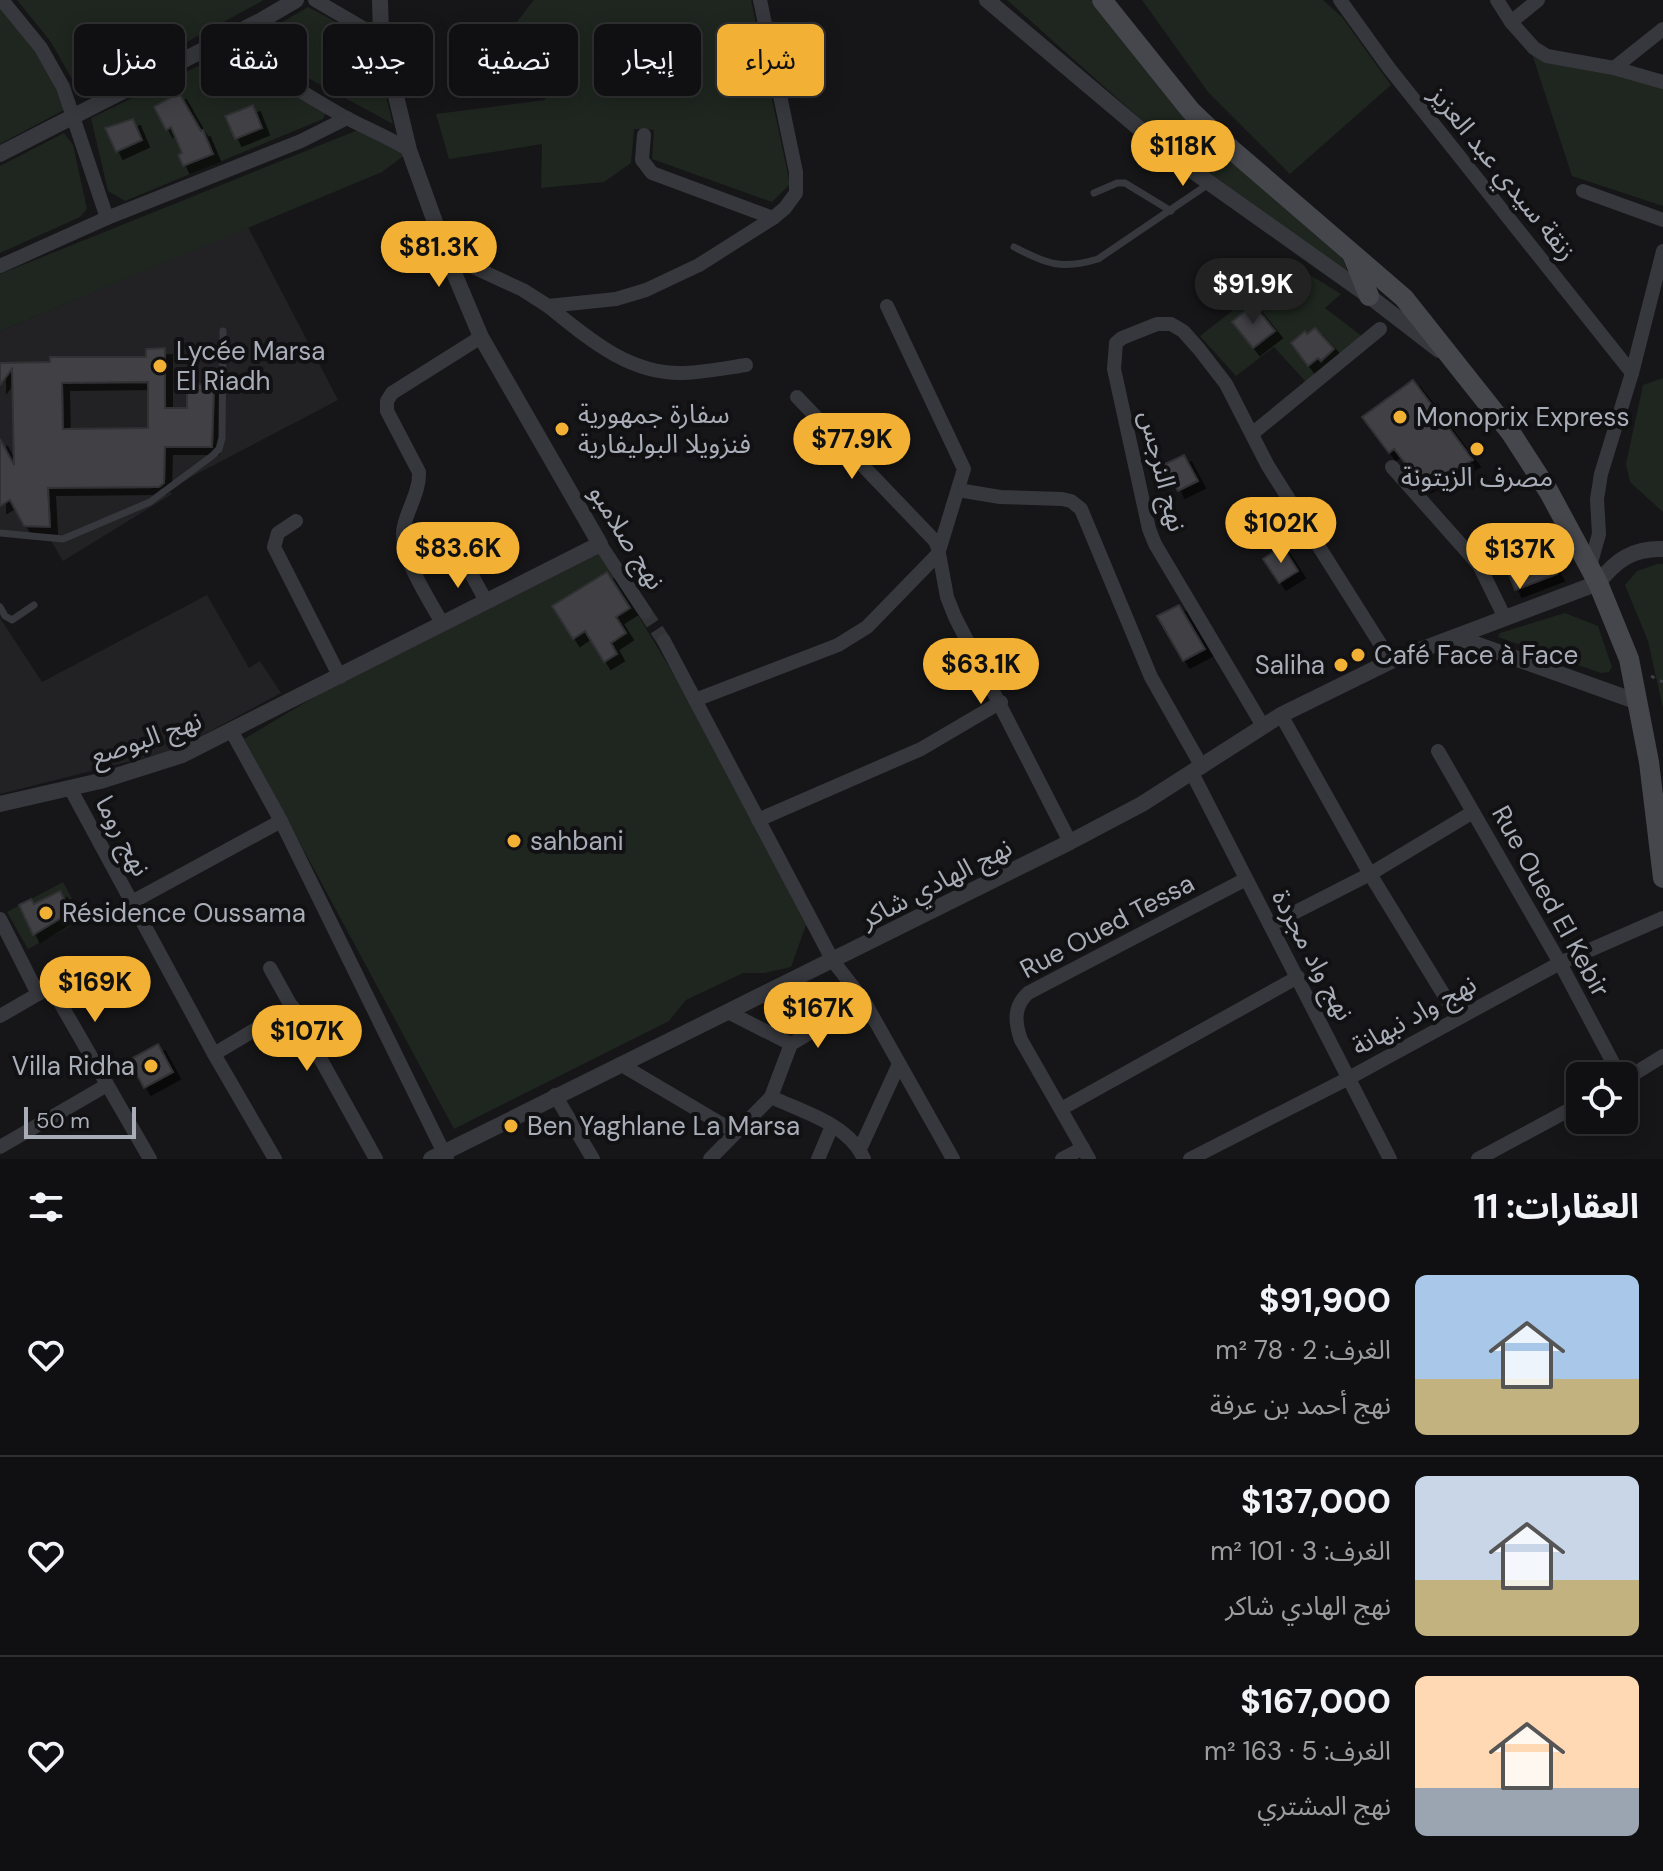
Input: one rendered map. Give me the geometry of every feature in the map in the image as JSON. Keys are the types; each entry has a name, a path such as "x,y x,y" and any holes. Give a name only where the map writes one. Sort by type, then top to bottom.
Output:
{"main road":[{"path":"1102,0 1191,111 1404,298 1511,433 1549,492 1594,574 1629,659 1662,855 1663,878"},
{"path":"1350,250 1369,296"}],"street":[{"path":"2,0 41,48 63,87 107,218"},
{"path":"253,24 296,0"},
{"path":"315,0 356,24"},
{"name":"نهج صلامبو","path":"380,0 381,24"},
{"path":"548,306 616,299 646,290 699,265 773,218 796,193 796,172 760,0"},
{"path":"987,0 1173,157 1369,296 1453,361"},
{"name":"زنقة سيدي عبد العزيز","path":"1340,0 1407,92 1632,373"},
{"path":"1497,0 1534,48 1547,56 1614,68 1663,82"},
{"path":"1511,22 1538,0"},
{"path":"1614,68 1663,29"},
{"path":"0,154 201,52"},
{"path":"307,95 409,150"},
{"name":"نهج صلامبو","path":"396,96 409,150 449,261 481,337 600,544 645,612"},
{"path":"0,266 107,218 270,155 347,118"},
{"path":"644,135 642,160 652,173 773,218"},
{"path":"1583,191 1663,220"},
{"path":"1594,574 1601,474 1632,373 1663,251"},
{"path":"449,261 473,267 523,290 548,306 599,348 640,366 682,373 746,365"},
{"path":"695,700 838,645 857,634 881,614 938,554 964,473 963,465 887,306"},
{"name":"نهج النرجس","path":"1253,433 1226,384 1183,331 1171,324 1157,324 1116,343 1114,369 1152,536 1263,726"},
{"path":"1380,329 1253,433 1268,466 1391,661"},
{"path":"442,623 404,550 403,527 419,482 419,472 387,411 387,401 392,393 481,337"},
{"path":"797,397 938,548 947,597 955,617 1070,842"},
{"path":"1392,467 1479,565 1505,618"},
{"name":"نهج واد مجردة","path":"958,490 1000,497 1062,499 1071,501 1081,509 1151,677 1246,879 1390,1159"},
{"path":"296,521 278,533 274,547 340,677"},
{"name":"نهج البوصع","path":"0,804 150,767 182,755 600,544"},
{"path":"1594,574 1626,555 1640,550 1663,549"},
{"path":"463,559 486,601"},
{"name":"نهج الهادي شاكر","path":"440,1157 555,1095 1070,842 1197,770 1281,715 1391,661 1505,618 1594,574"},
{"path":"1456,637 1638,702"},
{"path":"664,641 833,961 864,1001 953,1159"},
{"path":"758,820 921,749 1001,702"},
{"path":"1281,715 1370,874 1458,1018"},
{"path":"232,732 281,821 440,1157"},
{"name":"Rue Oued El Kebir","path":"1438,751 1613,1062"},
{"name":"نهج روما","path":"70,788 214,1054 275,1159"},
{"path":"1270,925 1370,874 1473,812"},
{"path":"132,902 281,821"},
{"name":"Rue Oued Tessa","path":"1086,1153 1019,1034 1017,1009 1023,997 1246,879"},
{"name":"نهج واد نبهانة","path":"1190,1159 1349,1078 1560,963 1663,918"},
{"path":"0,919 38,994"},
{"path":"270,968 376,1159"},
{"path":"1061,1109 1298,977"},
{"path":"0,1016 51,987 150,1159"},
{"path":"710,1159 771,1097 791,1044 864,1001"},
{"path":"214,1054 293,1007"},
{"path":"728,1012 791,1044"},
{"path":"1638,1069 1663,1056"},
{"path":"620,1064 735,1132"},
{"path":"771,1097 844,1131 862,1154 899,1064"},
{"path":"0,1147 107,1085"},
{"path":"555,1095 593,1159"},
{"path":"1478,1159 1566,1112"},
{"path":"818,1159 832,1126"},
{"path":"1062,1159 1086,1153"}],"lane":[{"path":"1094,193 1117,183 1125,183 1171,211"},
{"path":"1014,247 1043,263 1079,265 1115,249 1210,183"},
{"path":"0,533 63,539 150,502 212,456 219,449 222,438 223,331"},
{"path":"0,607 5,616 12,620 34,605"}],"shaded area":[{"path":"17,0 264,0 220,24 201,24 201,34 185,43 185,24 74,24 74,82 51,42"},
{"path":"534,0 751,0 756,24 717,24 717,96 771,96 790,184 772,202 652,159 654,130 634,129 631,163 604,182 541,188 542,144 449,159 436,114 545,100 545,96 578,96 578,24 516,23"},
{"path":"1007,0 1091,0 1183,116 1342,256 1348,273 1183,157"},
{"path":"1142,0 1323,0 1342,17 1391,85 1290,174 1208,92"},
{"path":"0,7 39,57 68,102 64,110 0,144"},
{"path":"308,7 340,24 323,24 323,86 307,78 307,24 279,24"},
{"path":"1532,54 1663,87 1663,206 1572,176"},
{"path":"201,65 201,96 301,96 327,110 323,119 125,201 108,191 91,118 136,96 185,96 185,72"},
{"path":"341,96 386,96 393,124"},
{"path":"358,130 406,154 382,172 0,331 0,274"},
{"path":"64,133 73,145 87,209 80,217 0,253 0,166"},
{"name":"Lycée Marsa El Riadh","path":"248,227 338,400 191,477 170,491 172,494 63,561 50,539 0,535 0,331"},
{"path":"1292,264 1341,294 1325,308 1363,337 1307,383 1274,347 1236,376 1200,336"},
{"path":"1663,378 1663,512 1630,482 1626,464 1643,385"},
{"path":"599,551 690,701 806,925 791,967 764,973 743,973 686,1000 669,1021 454,1129 244,739 341,681"},
{"path":"1663,564 1663,708 1648,641 1625,585 1637,571"},
{"path":"207,595 249,668 260,661 281,693 175,750 0,794 0,618 42,682"},
{"path":"1565,613 1598,626 1612,667 1609,672 1601,673 1498,637 1500,633"},
{"path":"63,882 83,919 28,949 7,912"}],"building":[{"path":"174,96 181,96 203,130 213,154 183,166 178,155 182,153 171,127 166,130 154,107"},
{"path":"253,105 262,128 235,139 225,116"},
{"path":"133,119 142,140 116,152 105,128"},
{"path":"1253,304 1275,331 1253,348 1232,322"},
{"path":"1315,328 1334,349 1321,361 1318,358 1308,366 1291,343 1305,331 1307,334"},
{"path":"165,348 165,408 187,408 187,386 197,383 214,388 212,447 165,447 164,483 159,487 48,488 50,527 24,526 10,500 0,506 0,439 14,465 12,369 0,385 0,363 50,362 50,357 146,357 146,349","holes":["148,382 148,428 63,429 62,383"]},
{"path":"1413,380 1473,460 1423,486 1394,449 1389,453 1362,417"},
{"path":"1184,455 1198,481 1178,491 1165,464"},
{"path":"1282,546 1298,571 1279,583 1263,559"},
{"path":"1545,552 1557,574 1515,590 1508,572"},
{"path":"607,572 630,608 616,617 626,633 611,643 617,654 604,662 585,631 573,639 552,606"},
{"path":"1179,605 1205,649 1183,661 1157,616"},
{"name":"Résidence Oussama","path":"60,891 71,912 33,935 19,905 31,899 34,904"},
{"name":"Villa Ridha","path":"158,1044 173,1072 144,1088 129,1060"}],"tunnel":[{"path":"645,612 664,641"}],"place":[{"name":"Lycée Marsa El Riadh","path":"160,366"},
{"name":"Monoprix Express","path":"1400,417"},
{"name":"سفارة جمهورية فنزويلا البوليفارية","path":"562,429"},
{"name":"مصرف الزيتونة","path":"1477,449"},
{"name":"Café Face à Face","path":"1358,655"},
{"name":"Saliha","path":"1341,665"},
{"name":"sahbani","path":"514,841"},
{"name":"Résidence Oussama","path":"46,913"},
{"name":"Villa Ridha","path":"151,1066"},
{"name":"Ben Yaghlane La Marsa","path":"511,1126"}]}
